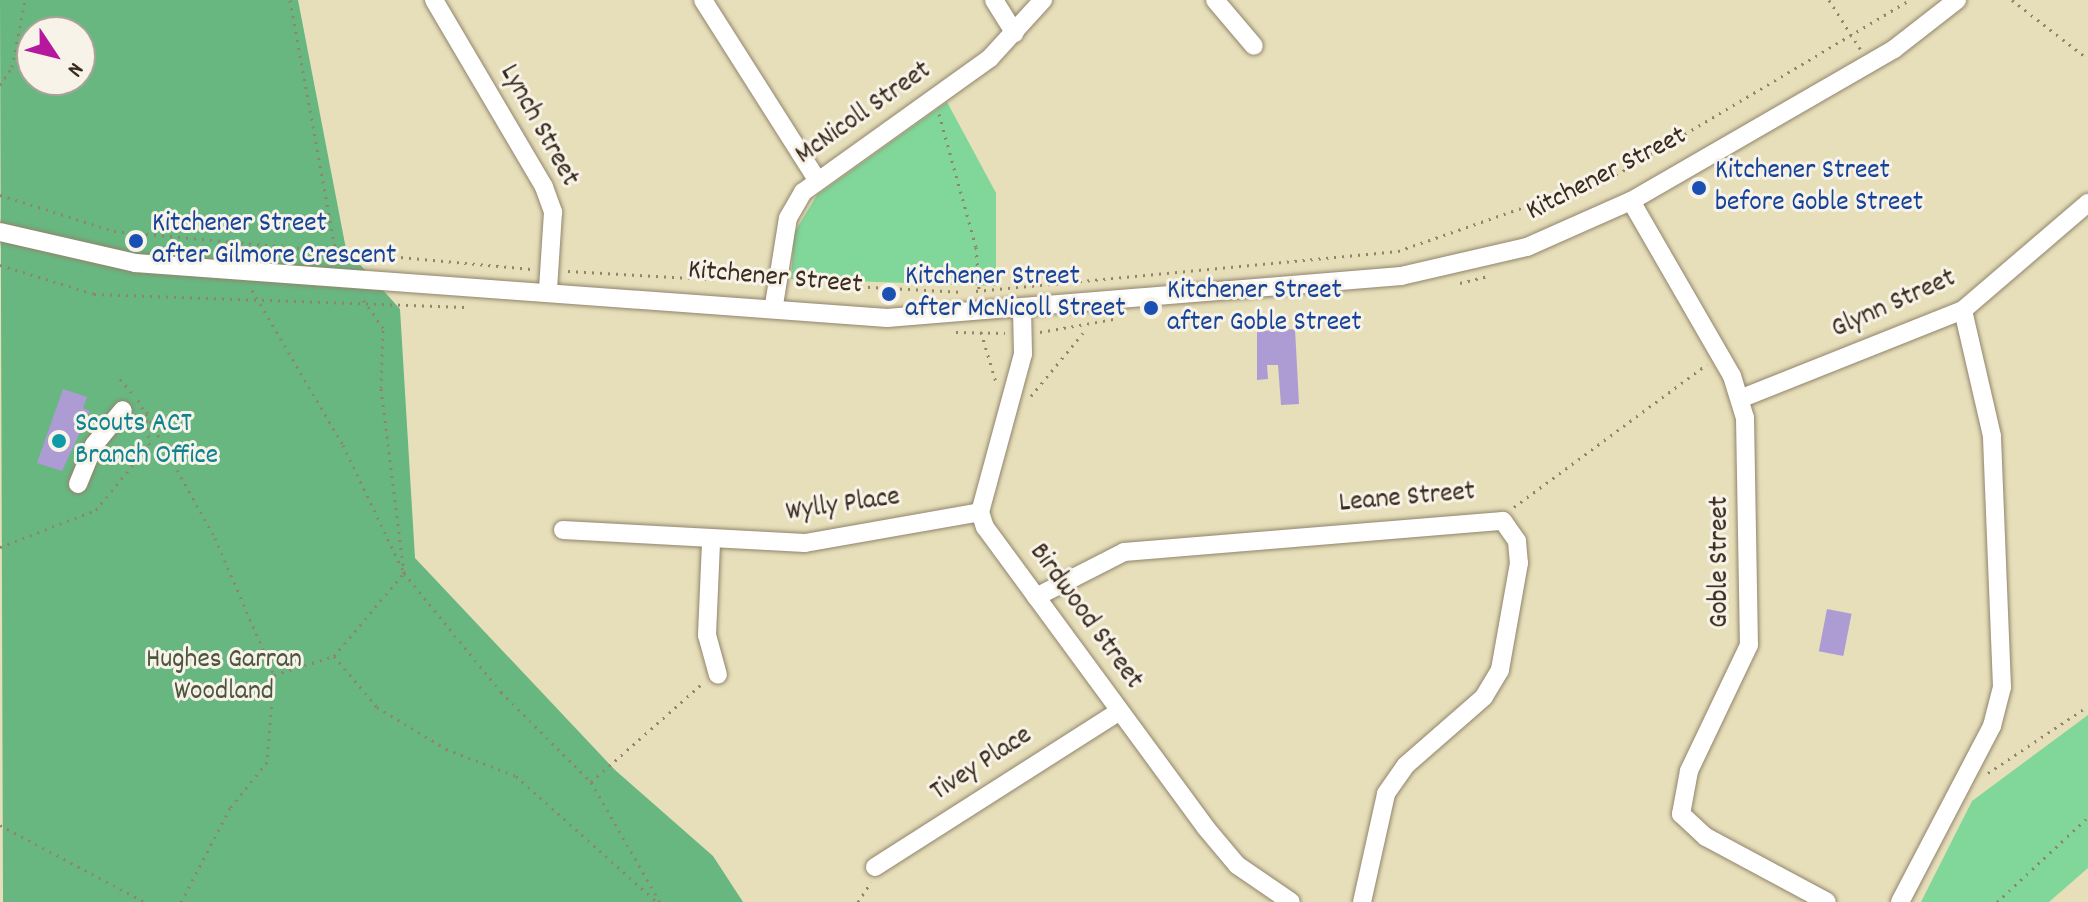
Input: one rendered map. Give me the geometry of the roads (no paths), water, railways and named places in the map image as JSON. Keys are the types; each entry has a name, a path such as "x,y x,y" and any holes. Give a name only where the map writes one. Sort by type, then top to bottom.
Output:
{"street":[{"name":"Lynch Street","path":"434,0 544,187 553,212 548,289"},
{"path":"703,0 816,178"},
{"path":"994,0 1015,33"},
{"name":"McNicoll Street","path":"774,305 788,218 816,178 933,100 1015,33 1043,0"},
{"path":"1215,0 1254,46"},
{"name":"Kitchener Street","path":"0,232 135,263 774,305 887,318 1022,309 1465,265 1631,201 1870,64 1957,0"},
{"name":"Goble Street","path":"1631,201 1742,398 1749,645 1689,771 1681,814 1706,837 1827,902"},
{"name":"Glynn Street","path":"1742,398 1963,310 2088,203"},
{"path":"980,512 1010,403 1024,334 1022,309"},
{"path":"1900,902 1992,726 2002,687 1992,436 1963,310"},
{"path":"78,484 94,445 123,410"},
{"name":"Wylly Place","path":"563,530 711,543 805,543 980,512"},
{"name":"Birdwood Street","path":"980,512 1036,597 1237,865 1265,897 1291,902"},
{"name":"Leane Street","path":"1036,597 1124,552 1496,520 1512,533 1519,563 1500,670 1484,697 1406,765 1386,794 1362,902"},
{"path":"711,543 707,635 718,675"},
{"name":"Tivey Place","path":"875,867 1120,711"}],"place":[{"name":"Kitchener Street before Goble Street","path":"1699,188"},
{"name":"Kitchener Street after Gilmore Crescent","path":"136,241"},
{"name":"Kitchener Street after McNicoll Street","path":"889,294"},
{"name":"Kitchener Street after Goble Street","path":"1151,308"},
{"name":"Scouts ACT Branch Office","path":"59,441"}],"park label":[{"name":"Hughes Garran Woodland","path":"224,677"}]}
